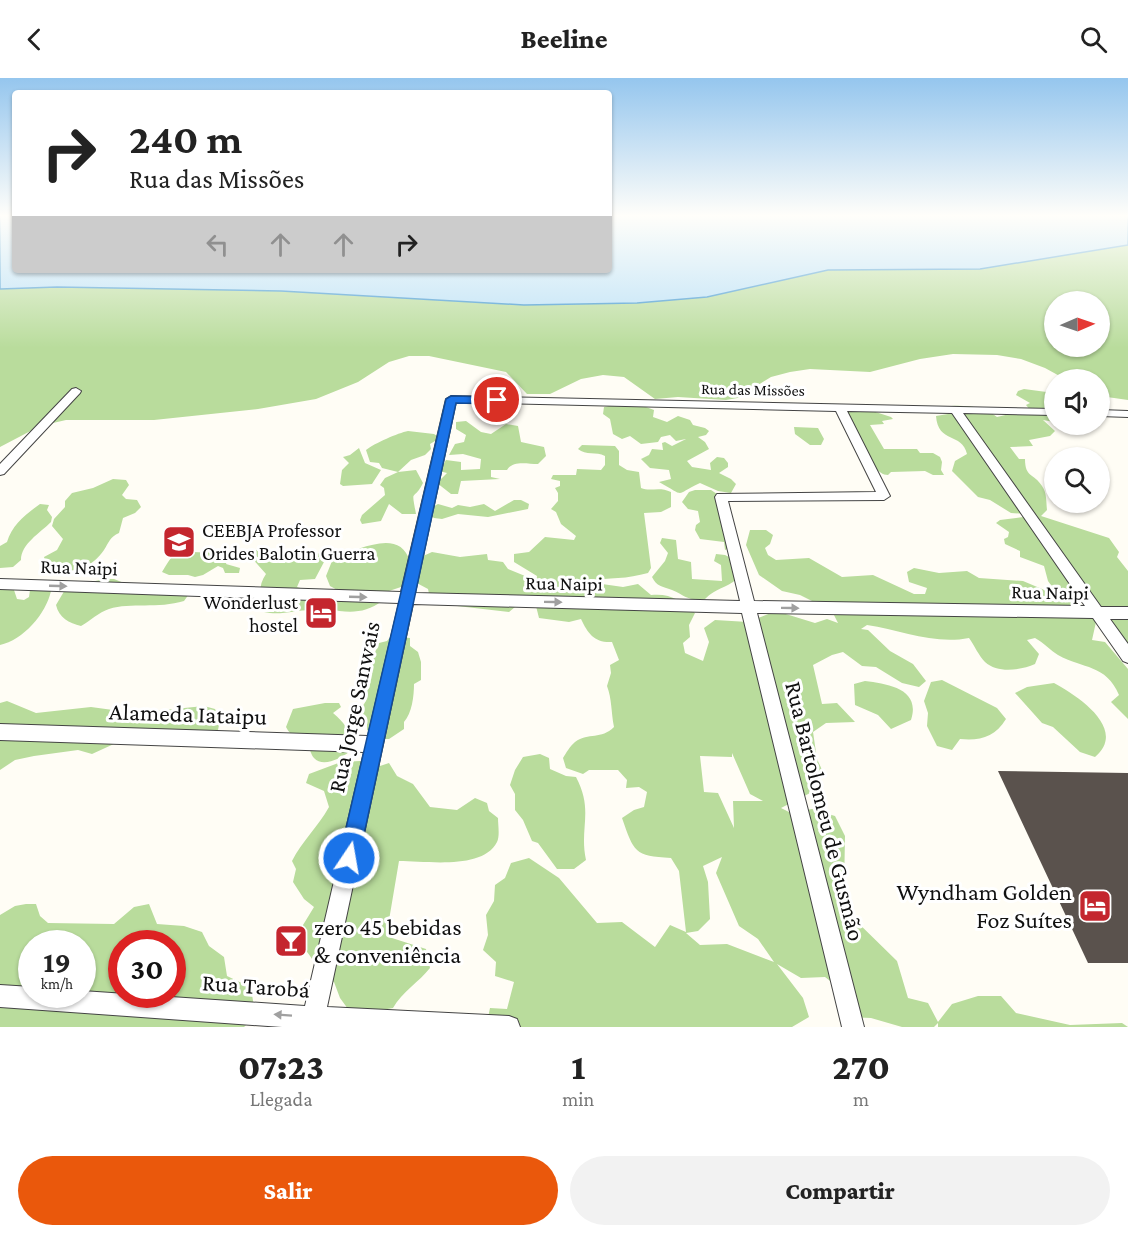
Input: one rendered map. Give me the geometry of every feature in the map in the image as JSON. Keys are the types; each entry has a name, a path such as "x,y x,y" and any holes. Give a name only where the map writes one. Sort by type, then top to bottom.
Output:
{"street":[{"path":"0,471 76,391"},
{"name":"Rua das Missões","path":"451,399 1044,412"},
{"name":"Rua Jorge Sanwais","path":"313,1022 451,399"},
{"name":"Rua Bartolomeu de Gusmão","path":"840,407 884,496 721,497 853,1027"},
{"path":"955,410 1128,656"},
{"path":"1110,413 1128,414"},
{"name":"Rua Naipi","path":"0,584 748,607 1128,613"},
{"name":"Alameda Iataipu","path":"0,732 374,744"},
{"name":"Rua Tarobá","path":"0,996 313,1022 509,1027"}],"green space":[{"path":"1040,259 1128,259 1128,400 1110,397 1110,369 1047,369 1021,359 997,355 953,354 920,359 870,372 810,369 790,372 771,377 758,385 749,396 726,400 678,397 655,399 624,377 603,375 581,379 550,394 527,394 506,372 429,356 409,356 389,362 358,382 316,399 258,409 154,420 66,420 40,426 0,447 0,289 57,287 281,291 524,305 637,303 828,270 980,269"},
{"path":"1024,389 1044,392 1044,435 1051,435 1029,440 1033,446 1010,447 1019,459 1025,459 1028,472 1044,489 1044,513 1041,516 1109,538 1119,552 1117,557 1128,571 1128,653 1083,600 1062,594 1053,588 1048,581 1044,566 1020,557 1020,551 1005,544 1004,539 1008,537 1009,532 996,523 1000,520 1038,515 1011,513 990,500 978,497 952,471 955,461 967,454 960,443 941,431 936,416 948,414 951,406 976,407 997,417 1031,411 1026,405 1030,403 1016,395 1018,391"},
{"path":"832,404 854,405 891,417 893,419 882,421 884,424 870,425 884,449 917,449 920,453 933,453 940,457 941,470 944,475 933,475 925,471 891,472 888,475 881,473 865,457"},
{"path":"604,407 646,407 654,410 653,417 667,422 678,416 690,420 693,425 705,428 709,431 706,435 698,437 709,449 687,461 692,467 711,470 710,463 717,457 724,458 728,467 719,473 736,484 731,493 718,491 700,483 678,493 659,482 671,479 669,470 650,468 641,459 649,455 652,449 663,450 662,443 665,442 672,446 686,439 676,441 670,435 661,437 658,442 641,444 630,436 622,439 613,434 610,419 603,414"},
{"path":"466,421 481,432 491,434 506,424 518,426 521,442 544,447 546,456 538,464 517,464 507,470 491,470 491,477 500,479 461,481 458,494 451,494 437,483 447,473 439,471 446,460 461,462 461,470 480,469 481,459 463,454 449,455 455,444 464,442 466,435 456,429 456,422"},
{"path":"794,427 818,428 824,439 821,445 810,445 795,434"},
{"path":"408,431 434,434 440,438 430,444 431,449 425,455 411,460 398,472 382,468 379,463 370,462 366,450"},
{"path":"582,445 615,446 619,451 619,465 627,470 639,472 641,488 663,489 671,492 671,507 661,512 644,513 651,568 648,573 626,578 593,580 571,591 595,583 623,587 638,584 651,595 664,595 675,599 695,613 689,625 690,637 683,643 685,653 703,661 709,642 704,628 715,620 748,622 776,611 815,623 827,619 838,623 832,611 800,595 782,591 759,575 746,545 750,530 766,530 773,535 770,544 765,548 768,555 776,560 809,558 842,577 873,575 914,594 925,594 927,588 909,582 907,572 914,568 939,573 967,571 979,578 1023,581 1080,605 1096,622 1092,640 1105,642 1128,669 1128,719 1111,702 1119,695 1108,678 1101,672 1058,655 1035,638 1027,640 1039,654 1035,664 1023,668 1003,669 990,666 985,662 969,638 943,640 867,625 861,629 868,630 890,651 913,664 926,681 919,687 902,683 876,667 862,666 843,652 813,665 822,704 837,703 855,722 826,723 813,732 817,759 823,772 812,792 781,808 791,813 812,809 835,816 845,836 844,890 849,914 897,961 908,998 928,1003 938,1022 952,1004 978,996 1001,996 1016,1013 1070,1025 1122,1023 1128,1027 938,1027 938,1023 934,1027 902,1027 871,1018 849,1017 842,990 825,977 801,978 777,964 803,998 809,1017 792,1027 486,1027 490,1008 507,1009 514,982 495,976 496,962 483,950 488,935 486,915 494,901 495,885 505,878 511,863 529,858 559,878 597,923 622,922 655,947 670,925 686,932 679,871 671,858 649,856 637,850 622,818 644,807 647,792 639,787 626,788 627,780 618,770 589,770 583,774 566,768 563,758 575,742 585,737 604,733 614,727 607,686 611,673 610,665 619,660 612,642 597,639 586,629 581,619 569,622 539,618 536,606 527,597 509,612 431,603 428,589 413,581 411,575 401,587 383,593 382,601 376,605 363,610 342,611 328,609 333,599 341,592 330,586 326,576 334,556 366,546 388,543 397,545 405,551 410,562 432,552 460,557 487,554 488,560 503,562 508,569 530,578 529,585 536,584 537,576 514,562 514,554 529,552 545,537 574,540 576,536 561,524 556,512 551,509 558,501 555,488 560,486 560,481 551,479 553,475 576,475 577,469 601,470 605,465 605,456 578,449","holes":["732,753 750,794 763,801 733,801 734,828 718,793 704,792 700,756 732,757","722,857 716,873 739,926 758,939 774,962 727,944 700,945 686,933 698,931 710,919 708,882 703,866"]},
{"path":"359,448 365,463 381,470 372,484 343,486 340,484 342,470 349,463 343,457"},
{"path":"416,470 423,483 413,497 416,514 402,514 389,504 381,521 362,524 360,520 362,515 385,495 384,488 380,485 385,478 398,472"},
{"path":"113,479 126,480 129,485 122,495 126,499 137,500 141,507 135,513 123,518 119,533 112,538 93,562 72,571 48,571 44,557 57,550 63,539 52,526 54,519 65,507 65,501 72,493 93,488"},
{"path":"711,490 717,494 730,548 725,550 724,542 700,539 695,530 696,525 700,522 698,511 688,509 682,502 689,492"},
{"path":"514,500 521,500 529,504 528,509 488,517 458,514 442,519 434,518 429,514 432,507 438,504 452,508 458,505 470,507 484,504 495,511"},
{"path":"40,504 49,505 47,510 52,517 51,522 24,549 21,560 13,567 0,568 0,546 7,542 12,530 20,520"},
{"path":"662,538 676,540 678,559 691,562 692,579 722,581 721,565 714,561 716,554 733,559 737,579 705,599 690,599 660,586 652,577 665,561 668,553 660,543"},
{"path":"263,548 274,552 277,557 324,554 324,562 315,579 300,580 297,587 322,594 323,602 315,610 264,612 260,592 266,574 250,556 253,551"},
{"path":"192,552 219,553 228,558 226,564 240,568 239,573 225,573 223,568 218,566 195,577 169,575 162,572 173,556"},
{"path":"104,579 114,579 129,585 180,584 186,587 189,594 184,601 174,603 109,609 81,626 62,617 56,605 66,588"},
{"path":"46,586 51,591 39,617 17,638 0,645 0,588 13,587 17,599 24,600 29,597 30,590"},
{"path":"391,636 410,638 410,646 418,652 421,662 421,680 414,684 412,704 404,722 404,729 389,739 380,739 367,730 367,724 361,722 361,713 366,700 376,650 379,643 387,641"},
{"path":"942,680 997,708 1006,719 1002,725 992,734 980,738 960,739 952,750 937,746 927,726 928,713 924,701 931,682"},
{"path":"865,681 893,686 907,695 913,710 911,720 891,729 878,715 855,705 854,684"},
{"path":"1054,683 1086,705 1103,725 1106,735 1104,746 1095,757 1080,752 1053,727 1042,723 1015,693 1027,687"},
{"path":"7,701 36,713 91,707 135,713 204,706 215,709 220,720 218,730 207,738 116,743 92,754 78,750 15,760 0,770 0,703"},
{"path":"325,703 339,703 341,707 333,713 342,721 347,730 350,745 349,752 346,754 332,761 322,762 314,758 307,746 293,736 286,727 293,709"},
{"path":"540,754 549,758 550,769 566,776 576,777 581,789 585,810 586,860 574,869 557,869 538,843 532,841 523,820 515,810 515,794 510,785 515,770 523,757"},
{"path":"360,761 377,767 389,763 397,776 413,784 430,807 457,810 475,798 487,803 489,811 498,818 497,842 490,851 480,857 453,862 399,861 387,932 392,938 426,949 430,968 393,1008 376,1011 348,1009 340,998 334,982 322,979 312,958 297,941 314,907 304,899 293,882 296,869 292,861 329,807 324,791 306,783 309,774 341,762"},
{"path":"36,904 40,916 48,923 114,924 134,907 149,904 157,924 184,926 202,932 209,946 224,957 227,976 250,987 253,1013 244,1027 0,1027 0,915 15,906"}],"water":[{"path":"0,259 12,259 12,273 612,273 612,259 1040,259 980,269 828,270 707,297 637,303 524,305 281,291 57,287 0,289"}],"building":[{"name":"Wyndham Golden Foz Suítes","path":"998,771 1128,773 1128,963 1088,963"}],"place":[{"name":"CEEBJA Professor Orides Balotin Guerra","path":"179,542"},
{"name":"Wonderlust hostel","path":"321,613"},
{"name":"Wyndham Golden Foz Suítes","path":"1095,906"},
{"name":"zero 45 bebidas & conveniência","path":"291,941"}],"route":[{"path":"349,858 451,399 497,400"}]}
